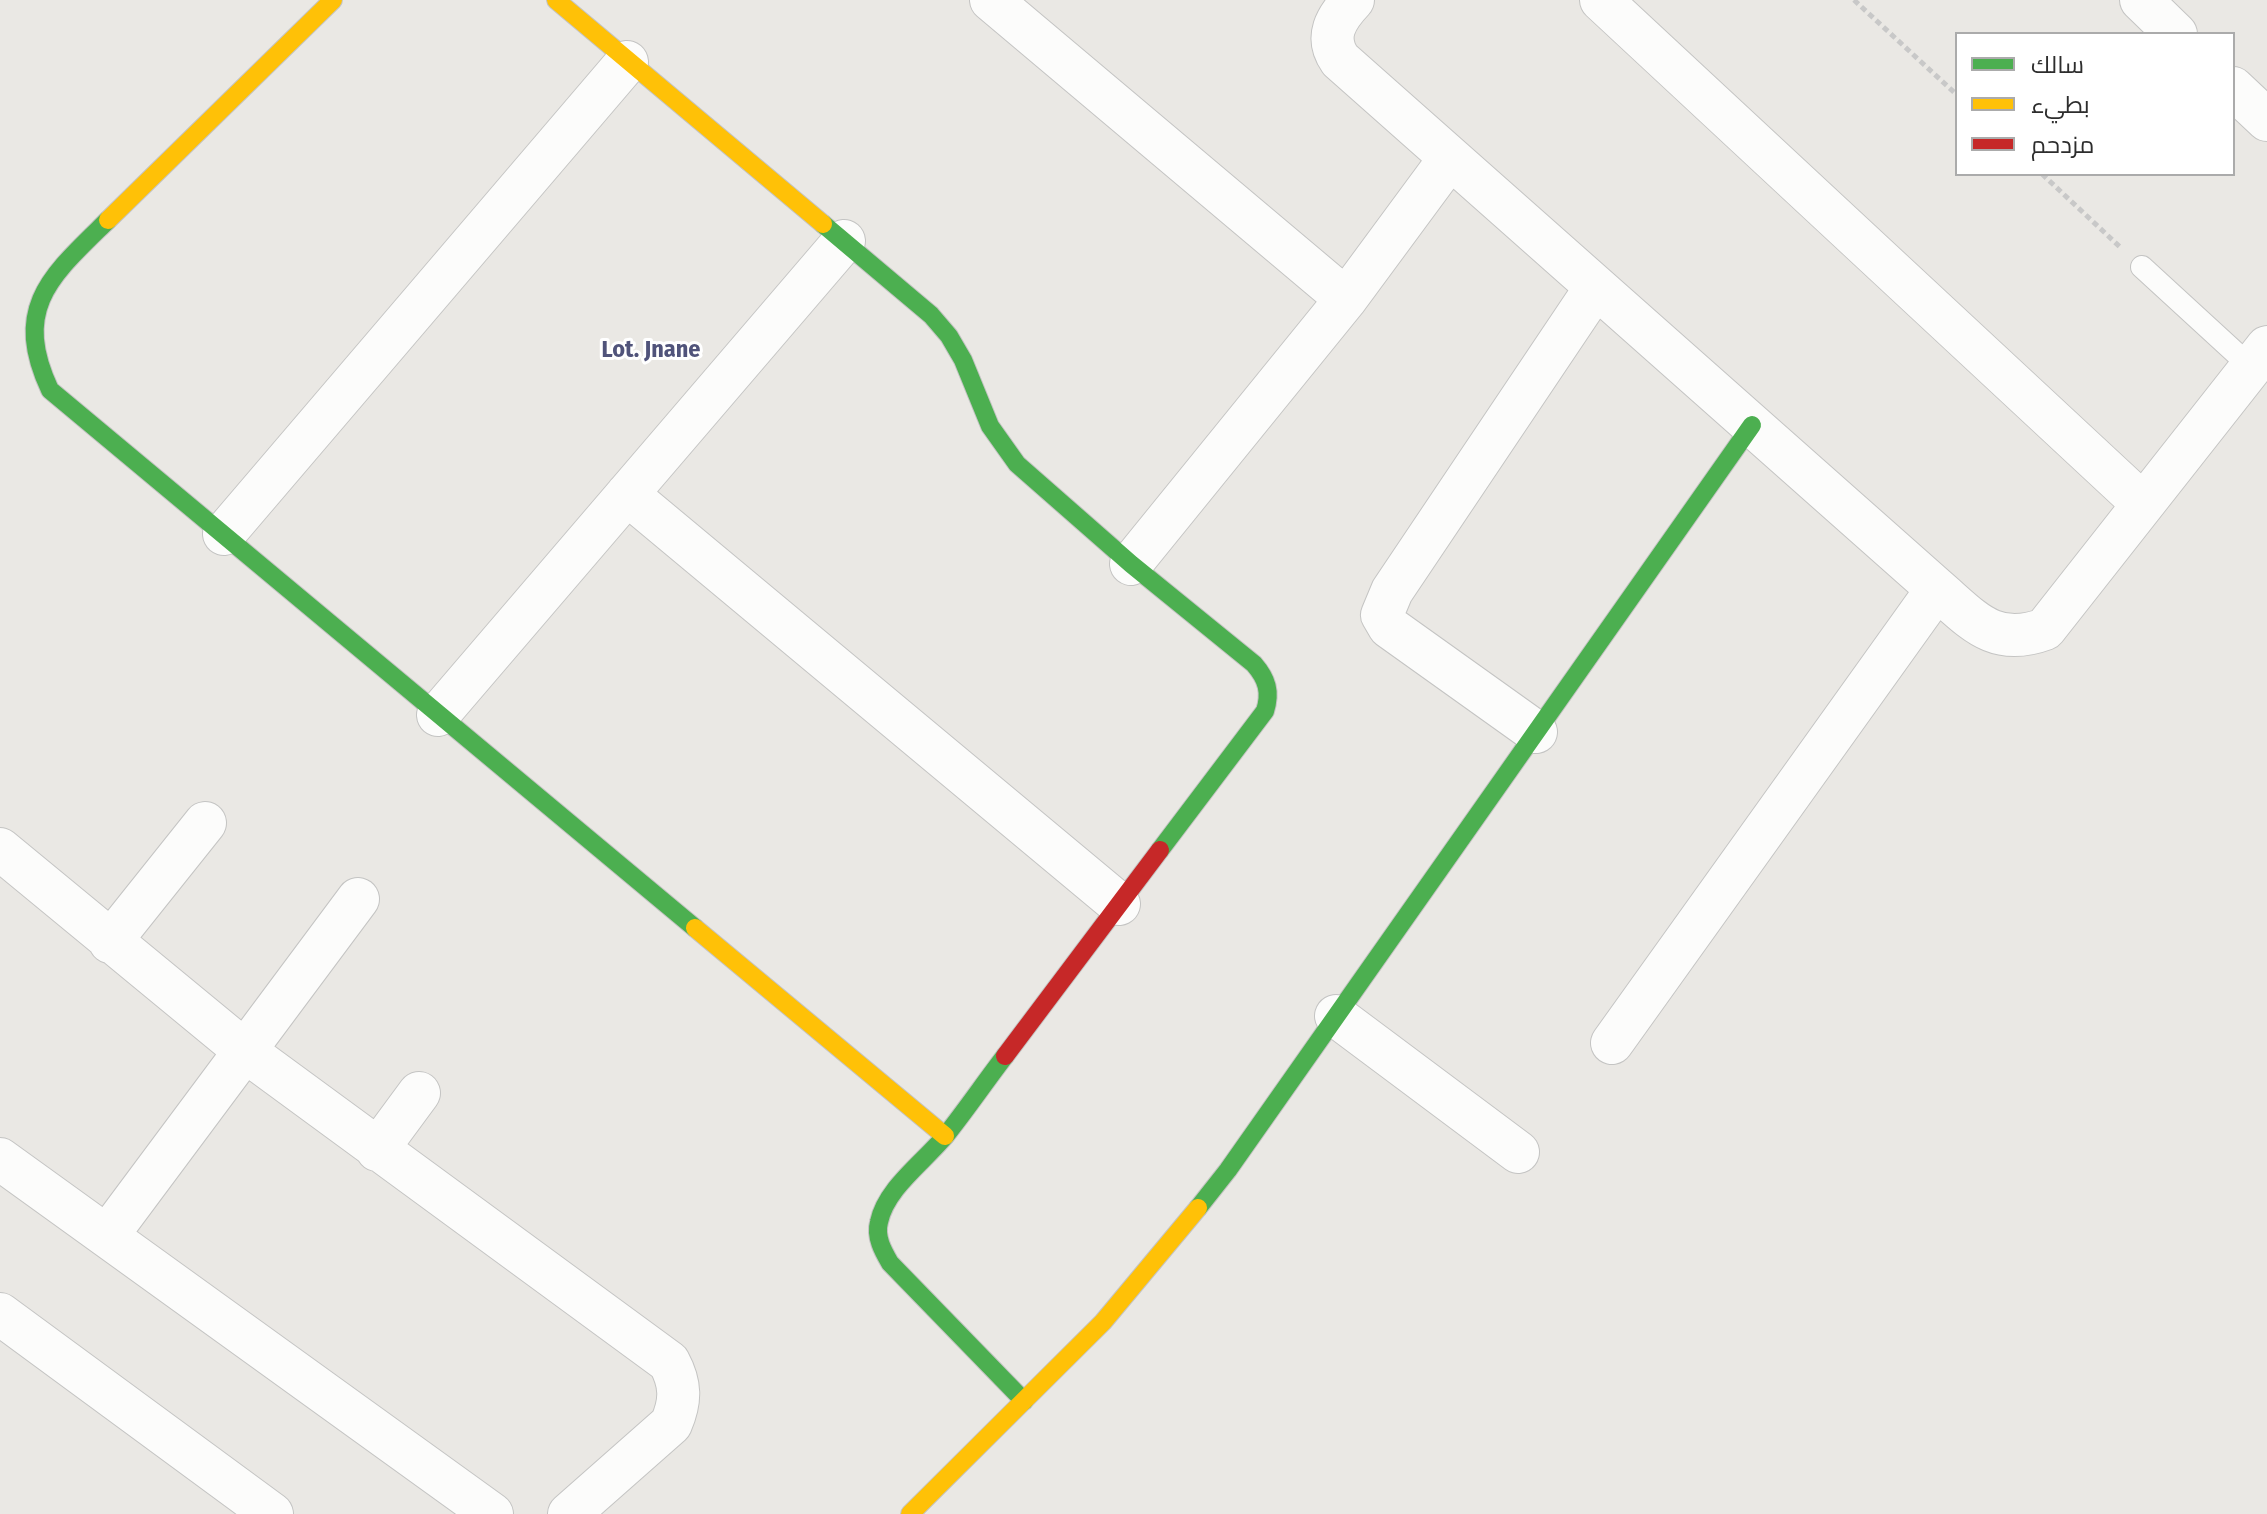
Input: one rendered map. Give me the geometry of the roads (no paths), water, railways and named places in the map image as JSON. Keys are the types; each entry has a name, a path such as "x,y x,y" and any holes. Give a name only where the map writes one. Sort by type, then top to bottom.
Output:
{"street":[{"path":"333,0 64,263 50,281 39,301 34,324 34,347 39,369 50,390 945,1136"},
{"path":"556,0 931,315 949,336 963,360 990,426 1017,464 1131,564 1254,664 1267,681 1269,691 1265,711 945,1136 883,1209 878,1223 882,1251 900,1273 1024,1401"},
{"path":"991,0 1346,299"},
{"path":"1353,0 1336,20 1332,32 1335,53 1347,67 1937,589 1989,631 2017,636 2045,629 2259,357"},
{"path":"1601,0 2143,504"},
{"path":"2141,0 2174,32"},
{"path":"224,534 627,62"},
{"path":"2235,90 2267,120"},
{"path":"1131,564 1346,299 1450,158"},
{"path":"438,715 844,241"},
{"path":"1536,732 1389,627 1382,615 1392,591 1596,287"},
{"path":"910,1514 1103,1322 1228,1170 1752,425"},
{"path":"627,494 1119,904"},
{"path":"1612,1043 1937,589"},
{"path":"110,942 205,823"},
{"path":"0,849 245,1051 669,1362 680,1392 678,1408 671,1424 569,1514"},
{"path":"107,1236 358,899"},
{"path":"1336,1016 1518,1152"},
{"path":"377,1150 419,1093"},
{"path":"0,1159 492,1514"},
{"path":"0,1314 272,1514"}],"lane":[{"path":"2142,267 2259,357"}],"district":[{"name":"Lot. Jnane","path":"651,350"}]}
